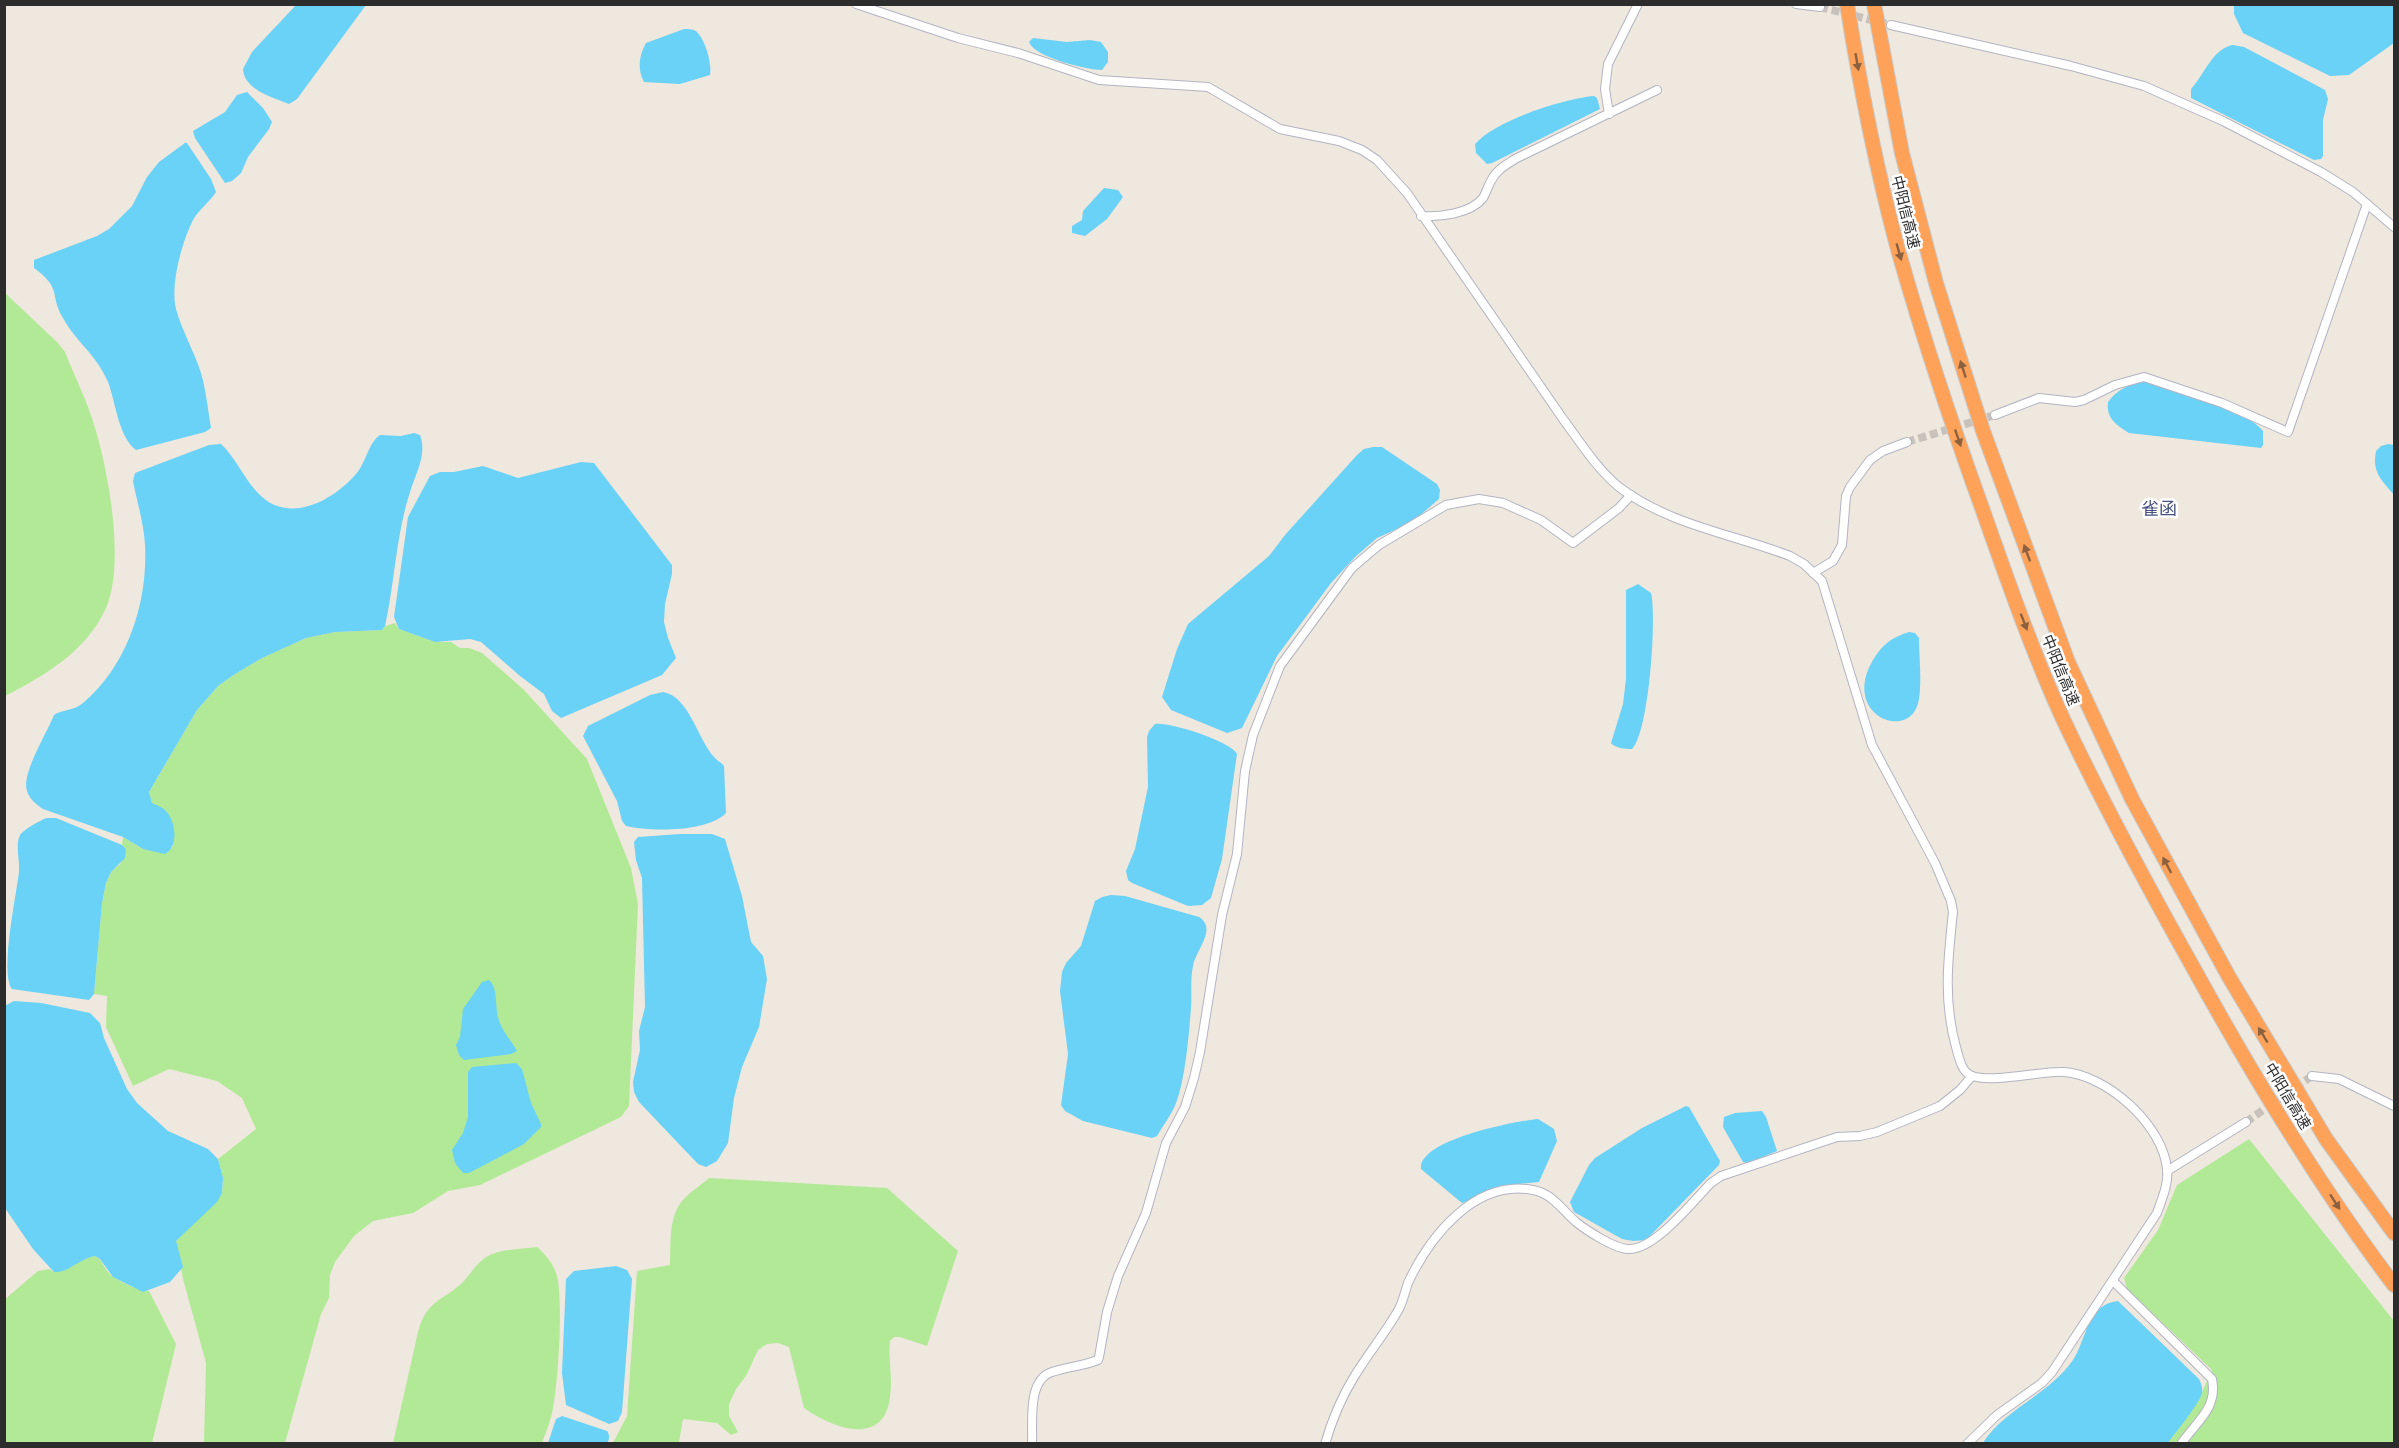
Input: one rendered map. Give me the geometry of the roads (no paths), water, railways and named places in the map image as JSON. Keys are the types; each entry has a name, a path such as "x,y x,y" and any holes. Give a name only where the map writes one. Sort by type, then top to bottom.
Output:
{"highway":[{"name":"中阳信高速","path":"1847,4 1876,159 1910,291 1989,528 2062,715 2160,909 2238,1046 2353,1230 2394,1285"},
{"name":"中阳信高速","path":"1874,4 1902,153 1939,293 1987,442 2073,673 2132,799 2229,977 2326,1138 2394,1233"}],"street":[{"path":"856,4 957,38 1018,53 1078,75 1099,80 1208,87 1280,129 1340,141 1362,150 1385,168 1407,193 1587,452 1607,475 1631,495 1681,521 1790,556 1822,581 1872,745 1935,863 1952,901 1946,998 1953,1036 1965,1072 1987,1079 2065,1072 2099,1084 2126,1102 2141,1116 2158,1140 2168,1171 2157,1213 2047,1378 1997,1415 1967,1443"},
{"path":"1609,114 1605,89 1608,64 1638,4"},
{"path":"1796,4 1820,7"},
{"path":"1891,25 2048,60 2144,86 2223,122 2321,172 2353,192 2394,227"},
{"path":"1421,216 1454,213 1474,205 1482,198 1492,178 1499,170 1515,159 1657,90"},
{"path":"1995,415 2039,398 2075,402 2084,400 2115,385 2144,377 2222,403 2288,432 2367,204"},
{"path":"1813,573 1833,561 1839,554 1842,545 1846,496 1869,460 1883,451 1906,442"},
{"path":"1032,1443 1035,1393 1040,1382 1051,1372 1098,1360 1107,1312 1118,1276 1146,1213 1166,1143 1185,1107 1200,1052 1218,935 1237,854 1245,771 1253,735 1280,666 1352,568 1378,545 1446,505 1479,499 1515,507 1541,520 1573,543 1619,508 1631,495"},
{"path":"1325,1443 1333,1418 1353,1378 1400,1308 1409,1283 1432,1244 1438,1234 1468,1204 1504,1190 1522,1188 1537,1190 1553,1200 1577,1223 1618,1247 1635,1249 1654,1240 1711,1183 1721,1176 1837,1137 1860,1136 1877,1132 1940,1106 1960,1090 1972,1076"},
{"path":"2312,1076 2339,1079 2394,1106"},
{"path":"2168,1171 2246,1122"},
{"path":"2113,1281 2212,1378 2214,1389 2211,1405 2181,1443"}],"water":[{"path":"297,4 366,5 297,99 289,104 260,92 248,82 243,69 252,52"},
{"path":"2234,5 2394,5 2394,43 2349,75 2330,76 2243,33 2234,14"},
{"path":"684,29 694,30 701,38 709,58 710,75 680,84 644,82 640,73 640,62 646,43"},
{"path":"1033,38 1067,42 1090,40 1101,42 1108,52 1108,62 1102,70 1062,62 1033,48 1029,42"},
{"path":"2233,45 2244,47 2325,90 2328,99 2323,120 2323,156 2321,159 2314,160 2191,98 2191,89 2214,57 2226,47"},
{"path":"247,92 263,108 272,122 248,157 241,173 232,181 225,183 195,138 193,131 225,112 237,95"},
{"path":"1594,96 1597,98 1600,109 1492,163 1487,164 1476,153 1475,144 1485,135 1514,119 1565,101"},
{"path":"185,143 211,179 216,192 195,216 189,229 178,263 175,288 176,309 203,380 211,428 205,432 136,450 121,428 111,390 103,372 68,326 59,310 49,281 34,268 34,260 97,236 109,229 132,206 147,177 159,162"},
{"path":"1104,188 1118,190 1123,197 1107,219 1085,236 1072,233 1072,226 1082,220 1083,211"},
{"path":"2144,381 2208,401 2241,415 2263,431 2263,445 2261,448 2129,433 2110,417 2108,402 2124,388"},
{"path":"414,433 420,435 422,455 402,523 385,626 382,630 335,632 306,638 262,658 218,686 197,710 149,792 152,803 165,810 172,820 174,840 169,851 165,854 143,849 123,837 43,809 34,802 27,791 28,774 54,715 80,706 99,688 123,651 139,610 145,567 145,545 133,481 135,473 209,445 221,444 257,492 269,502 282,507 309,506 335,493 356,474 380,435 401,436"},
{"path":"2388,444 2394,445 2394,495 2382,480 2375,465 2376,451"},
{"path":"1382,447 1437,484 1440,490 1439,499 1412,522 1377,538 1355,557 1331,583 1277,656 1242,728 1227,733 1171,710 1162,697 1177,649 1188,624 1269,556 1357,455 1364,449"},
{"path":"581,462 594,463 672,565 664,622 676,658 662,675 561,718 552,711 544,694 481,642 470,639 435,642 399,629 394,617 408,517 430,476 440,472 454,472 483,466 518,478"},
{"path":"1638,584 1651,593 1652,649 1643,721 1638,739 1632,749 1629,749 1611,743 1623,704 1626,679 1626,590"},
{"path":"1909,632 1915,633 1919,638 1919,699 1914,713 1904,720 1893,721 1881,717 1871,709 1865,696 1865,680 1880,650 1897,636"},
{"path":"663,692 680,701 708,749 724,766 726,813 706,824 679,829 664,830 626,826 622,821 617,801 583,736 588,726 650,695"},
{"path":"1155,724 1199,733 1223,744 1237,754 1222,859 1211,898 1202,905 1188,906 1128,880 1126,871 1135,849 1148,787 1147,737"},
{"path":"47,818 56,818 122,845 126,849 125,858 111,872 106,883 102,903 94,994 89,1000 12,989 9,980 8,951 19,872 19,839 25,830"},
{"path":"712,834 725,839 742,896 751,942 763,956 767,979 759,1027 742,1067 734,1098 728,1143 717,1161 706,1167 698,1164 639,1102 634,1092 633,1082 640,1050 639,1031 645,1007 642,878 636,860 634,842 638,837"},
{"path":"1111,895 1125,896 1199,917 1206,928 1206,934 1192,971 1186,1059 1178,1098 1157,1136 1152,1138 1083,1121 1065,1111 1061,1105 1068,1054 1060,991 1062,972 1066,963 1081,946 1095,901"},
{"path":"489,980 495,992 499,1022 517,1051 511,1054 464,1060 459,1055 456,1045 460,1037 463,1009 482,982"},
{"path":"14,1001 41,1003 90,1013 100,1023 104,1038 127,1089 137,1103 168,1131 208,1149 218,1159 223,1178 222,1193 217,1202 176,1241 183,1267 170,1282 143,1292 113,1277 100,1259 95,1256 84,1259 65,1270 54,1272 33,1249 5,1208 4,1006"},
{"path":"516,1063 522,1069 531,1103 541,1127 524,1144 469,1173 463,1173 455,1163 452,1150 463,1133 468,1117 468,1072 472,1067"},
{"path":"1686,1106 1689,1107 1720,1161 1719,1165 1646,1240 1622,1239 1574,1212 1570,1202 1595,1158 1642,1128"},
{"path":"1762,1111 1777,1151 1748,1163 1743,1162 1723,1127 1724,1117 1735,1113"},
{"path":"1538,1119 1554,1129 1557,1141 1539,1182 1508,1185 1462,1203 1421,1169 1424,1159 1435,1149 1451,1141 1491,1128"},
{"path":"616,1266 627,1270 632,1279 622,1412 618,1421 609,1424 566,1405 562,1373 566,1279 574,1271"},
{"path":"2118,1301 2199,1379 2201,1384 2200,1398 2168,1443 1982,1444 2003,1421 2063,1372 2078,1352 2094,1315 2108,1304"},
{"path":"562,1416 607,1431 608,1441 606,1444 548,1443 556,1419"}],"tunnel":[{"path":"1820,7 1891,25"},
{"path":"1907,442 1995,415"},
{"path":"2246,1122 2312,1076"}],"district":[{"name":"雀函","path":"2159,508"}]}
